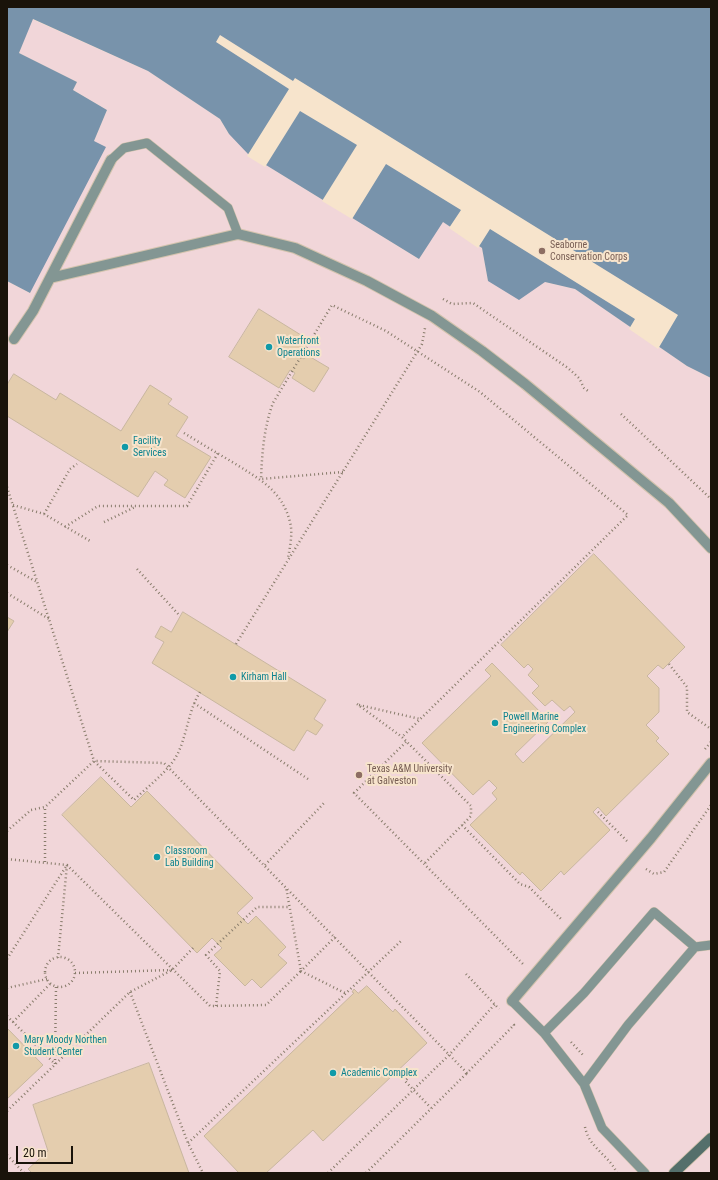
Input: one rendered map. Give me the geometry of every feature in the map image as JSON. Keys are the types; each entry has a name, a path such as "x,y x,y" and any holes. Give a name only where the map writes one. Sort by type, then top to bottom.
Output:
{"main road":[{"path":"674,1173 711,1138"}],"street":[{"path":"14,338 33,311 111,160"},
{"path":"50,278 238,234 295,248 367,281 432,316 525,384 669,503 711,548"},
{"path":"512,1001 651,838 711,763"}],"lane":[{"path":"111,160 124,148 147,144 228,208 238,234"},
{"path":"544,1033 584,993 654,912 695,947"},
{"path":"584,1084 628,1025 695,947 711,945"},
{"path":"512,1001 544,1033 584,1084 602,1128 645,1173"}],"path":[{"path":"443,300 452,304 473,303 568,368 579,378 584,388 588,391"},
{"path":"261,479 264,436 268,416 273,403 332,305 386,331 480,392 628,515 402,737"},
{"path":"236,644 418,351 422,344 424,328"},
{"path":"621,414 711,499"},
{"path":"184,433 261,479 274,492 284,505 290,522 291,540 288,561"},
{"path":"65,527 98,506 186,506 218,454"},
{"path":"44,514 70,469 77,464"},
{"path":"261,479 343,472"},
{"path":"7,487 94,761 134,800 168,767 177,755 194,703 200,692"},
{"path":"13,505 44,514 90,541"},
{"path":"104,522 137,506"},
{"path":"7,565 37,582"},
{"path":"136,569 180,616"},
{"path":"7,593 49,619"},
{"path":"669,664 687,687 686,712 711,729"},
{"path":"194,703 308,780"},
{"path":"421,719 357,704 402,737 471,806 471,816 424,864"},
{"path":"406,742 354,793 527,968"},
{"path":"7,831 31,810 45,808 94,761 164,763 286,886 467,1073"},
{"path":"265,865 325,802"},
{"path":"646,870 654,874 664,872 711,806"},
{"path":"45,808 45,862"},
{"path":"598,812 630,844"},
{"path":"462,825 520,884 529,887 567,924"},
{"path":"7,859 67,865 210,1006 266,1005 335,937"},
{"path":"58,958 67,865"},
{"path":"7,959 67,865"},
{"path":"286,886 301,971"},
{"path":"216,1006 220,971 206,955 257,907 289,907"},
{"path":"188,1143 401,941"},
{"path":"7,1110 130,992 172,970 193,948"},
{"path":"58,958 63,958 72,963 75,973 69,984 65,986 50,984 45,975 47,965 53,959 58,958"},
{"path":"75,973 172,970"},
{"path":"301,971 345,993"},
{"path":"466,974 500,1010"},
{"path":"7,988 47,979"},
{"path":"13,1022 50,984"},
{"path":"55,1064 56,986"},
{"path":"130,992 188,1143 202,1173"},
{"path":"328,1173 450,1054 495,1004"},
{"path":"7,1016 55,1064"},
{"path":"366,1173 514,1025 510,1020"},
{"path":"570,1041 583,1055"},
{"path":"410,1076 405,1082 431,1108"},
{"path":"7,1155 24,1173"}],"shaded area":[{"name":"Texas A&M University at Galveston","path":"32,19 148,71 220,119 229,134 271,168 419,259 442,221 482,248 488,281 545,282 575,289 687,366 711,378 711,1173 7,1173 7,281 30,293 107,110 73,90 77,82 19,53"}],"water":[{"path":"7,7 711,7 711,378 687,366 575,289 545,282 519,300 488,281 482,248 443,222 419,259 248,154 229,134 220,119 148,71 33,19 19,53 77,82 73,90 107,110 94,141 106,147 30,293 7,281"}],"pier":[{"path":"220,35 293,81 295,78 678,315 658,349 629,329 635,319 490,229 478,248 449,228 461,210 386,164 352,219 322,201 357,145 300,111 265,167 247,156 289,89 216,42"}],"building":[{"name":"Waterfront Operations","path":"259,309 309,340 299,356 304,359 307,355 329,368 314,392 292,378 295,373 290,370 279,388 229,357"},
{"name":"Facility Services","path":"14,374 56,400 60,393 121,431 150,385 172,399 168,404 188,417 176,436 211,457 185,498 164,485 168,480 155,471 138,497 7,416 7,385"},
{"name":"Powell Marine Engineering Complex","path":"594,554 685,647 663,669 658,665 647,676 659,688 659,712 646,725 659,738 656,741 669,754 606,816 598,807 593,812 610,830 564,875 561,871 541,891 522,872 520,875 470,825 497,799 492,793 497,788 489,780 473,795 422,743 491,676 485,670 492,663 549,721 515,754 523,763 575,712 570,706 564,711 552,700 545,706 532,693 539,686 528,675 533,669 528,664 524,668 501,645"},
{"name":"Kirham Hall","path":"183,612 326,700 314,719 323,725 316,735 307,730 294,751 152,663 164,642 155,637 161,626 171,632"},
{"path":"7,617 14,621 7,632"},
{"name":"Classroom Lab Building","path":"101,777 131,807 147,791 253,898 237,913 248,924 256,916 286,947 278,955 287,963 261,988 252,979 245,986 214,955 222,948 212,938 197,953 62,815"},
{"name":"Academic Complex","path":"367,986 393,1012 395,1009 427,1043 323,1141 313,1130 266,1173 239,1173 204,1136 354,993 352,992 354,989 358,993"},
{"name":"Mary Moody Northen Student Center","path":"7,1028 43,1065 7,1099"},
{"path":"149,1063 189,1173 32,1173 28,1169 48,1151 33,1105"}],"place":[{"name":"Seaborne Conservation Corps","path":"542,251"},
{"name":"Waterfront Operations","path":"269,347"},
{"name":"Facility Services","path":"125,447"},
{"name":"Kirham Hall","path":"233,677"},
{"name":"Powell Marine Engineering Complex","path":"495,723"},
{"name":"Texas A&M University at Galveston","path":"359,775"},
{"name":"Classroom Lab Building","path":"157,857"},
{"name":"Mary Moody Northen Student Center","path":"16,1046"},
{"name":"Academic Complex","path":"333,1073"}]}
